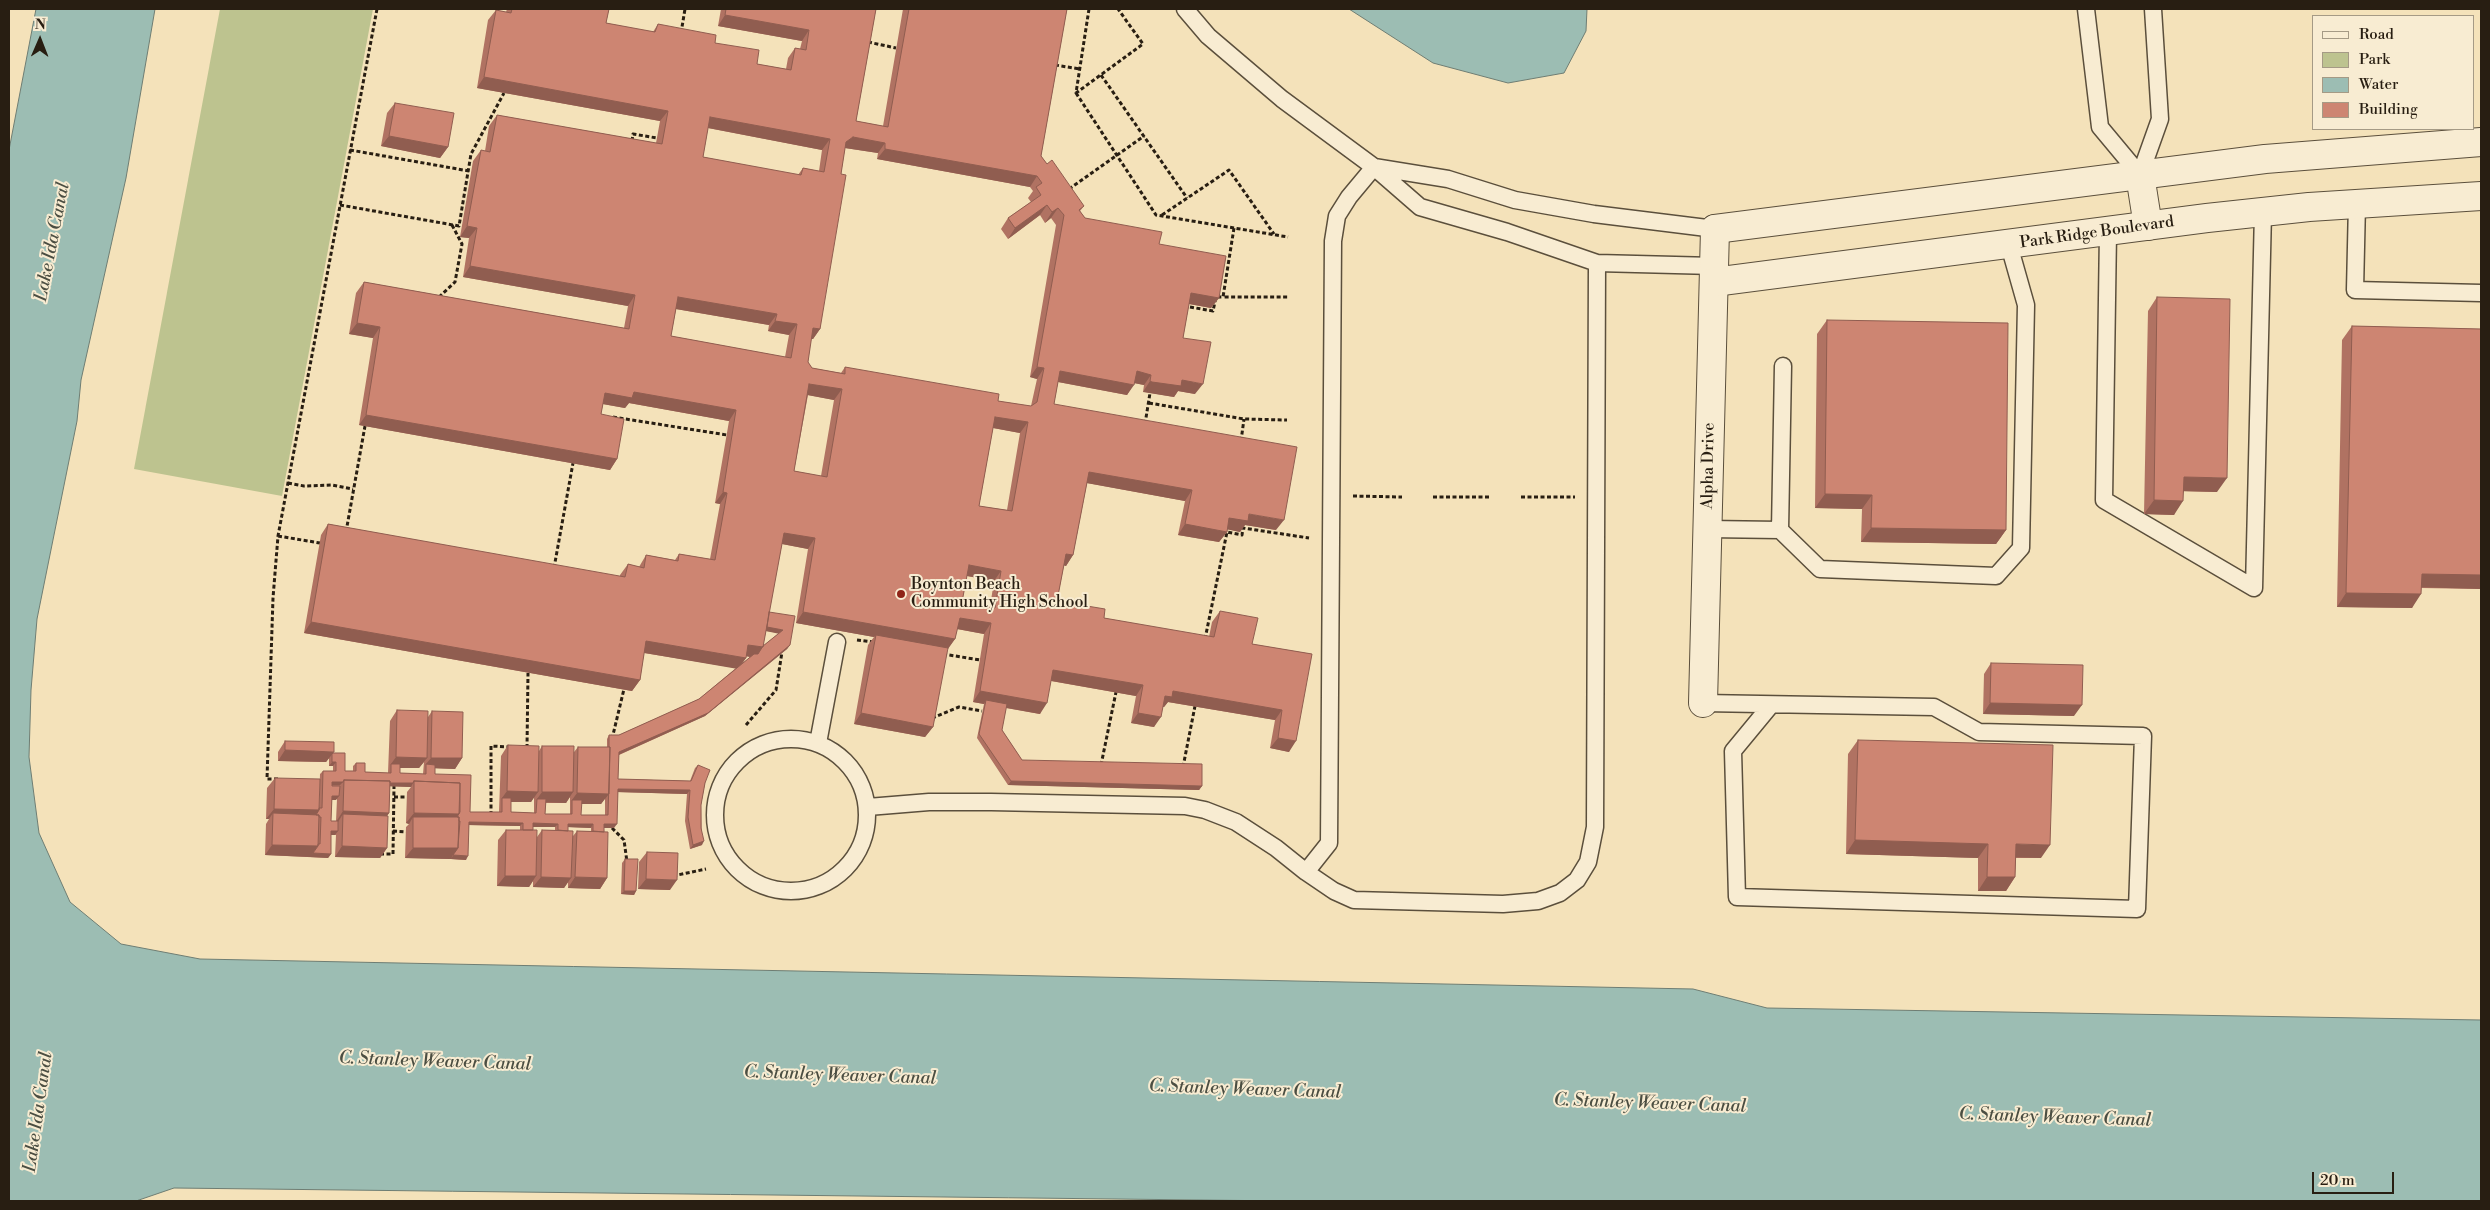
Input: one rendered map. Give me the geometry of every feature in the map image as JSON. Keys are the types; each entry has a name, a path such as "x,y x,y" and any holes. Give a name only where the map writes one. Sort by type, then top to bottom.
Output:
{"street":[{"path":"1714,229 2265,159 2481,142"},
{"path":"2140,175 2148,226"},
{"name":"Park Ridge Boulevard","path":"1714,274 2010,245 2263,212 2357,203 2481,196"},
{"name":"Alpha Drive","path":"1703,703 1714,229"}],"lane":[{"path":"1185,9 1208,36 1282,99 1374,168 1420,207 1507,232 1597,263 1714,274"},
{"path":"2086,9 2100,127 2140,175"},
{"path":"2140,175 2160,119 2153,9"},
{"path":"1374,168 1448,179 1515,200 1594,214 1714,229"},
{"path":"1306,872 1329,843 1333,241 1337,216 1349,197 1374,168"},
{"path":"2357,203 2355,290 2481,293"},
{"path":"2108,232 2104,500 2254,588 2263,212"},
{"path":"1708,529 1780,530 1820,569 1996,576 2021,548 2026,305 2010,245"},
{"path":"868,807 929,802 1185,806 1205,810 1236,822 1276,848 1334,891 1354,900 1503,904 1538,901 1560,893 1577,880 1588,862 1595,827 1597,263"},
{"path":"1780,530 1783,366"},
{"path":"818,744 837,642"},
{"path":"1703,703 1934,707 1979,732 2143,736 2137,909 1736,897 1733,751 1771,705"},
{"path":"801,739 818,744 833,751 857,775 868,807 863,841 856,856 845,870 831,880 816,887 799,891 765,886 750,879 732,861 719,839 715,822 716,805 720,789 727,773 745,755 767,742 801,739"}],"path":[{"path":"285,779 267,779 273,598 278,536 284,492 288,483 312,343 340,205 340,195 350,150 368,46 377,9"},
{"path":"680,40 685,9"},
{"path":"1089,9 1076,93 1156,215 1288,237"},
{"path":"1076,93 1143,44 1118,9"},
{"path":"864,42 896,48"},
{"path":"1052,65 1080,69"},
{"path":"1101,75 1187,198"},
{"path":"340,205 459,226 471,154 504,93"},
{"path":"631,150 633,134 657,138"},
{"path":"1061,194 1144,136"},
{"path":"350,150 468,171"},
{"path":"1162,216 1229,170 1274,234"},
{"path":"436,300 456,282 462,244 452,225"},
{"path":"1223,297 1234,228"},
{"path":"1190,307 1213,311 1216,297 1288,296"},
{"path":"1144,431 1150,393"},
{"path":"1149,403 1244,420 1287,420"},
{"path":"605,416 727,435"},
{"path":"1239,448 1244,420"},
{"path":"344,539 365,426"},
{"path":"553,576 573,463"},
{"path":"288,483 304,486 332,485 353,489"},
{"path":"1346,496 1402,497"},
{"path":"1433,497 1491,497"},
{"path":"1520,497 1578,497"},
{"path":"1203,647 1227,532 1242,535 1243,528 1312,538"},
{"path":"278,536 320,544"},
{"path":"837,642 838,636 876,643"},
{"path":"746,725 776,690 782,652"},
{"path":"942,654 980,660"},
{"path":"527,756 528,673"},
{"path":"612,739 624,689"},
{"path":"1101,765 1116,692"},
{"path":"1183,767 1194,706"},
{"path":"929,718 959,707 982,711"},
{"path":"490,816 491,746 536,747"},
{"path":"380,854 393,854 394,786"},
{"path":"394,797 407,796"},
{"path":"388,819 394,819"},
{"path":"612,828 624,840 627,863"},
{"path":"393,832 406,832"},
{"path":"670,876 706,869"}],"green space":[{"path":"220,9 373,9 282,496 134,469"}],"water":[{"path":"36,9 155,9 126,178 81,380 77,421 37,619 31,690 29,757 39,833 70,902 121,944 200,959 1693,989 1767,1008 2481,1020 2481,1201 1287,1201 174,1188 136,1201 9,1201 9,150"},
{"path":"1349,9 1587,9 1586,31 1564,73 1508,83 1433,63"}],"building":[{"path":"512,9 609,9 606,23 655,32 658,24 716,35 715,43 759,50 757,64 791,70 795,48 806,50 809,30 725,15 726,9 876,9 856,121 888,127 909,9 1067,9 1041,156 1047,164 1052,160 1084,206 1079,210 1085,218 1162,232 1159,244 1226,256 1219,298 1191,293 1183,338 1211,342 1203,384 1182,380 1181,386 1152,382 1150,381 1151,375 1137,371 1134,385 1060,371 1054,404 1297,447 1284,520 1249,514 1248,521 1229,518 1227,532 1185,524 1192,490 1089,472 1073,555 1066,554 1057,601 1105,609 1104,618 1214,637 1220,611 1258,618 1252,644 1312,654 1296,741 1278,738 1282,710 1173,691 1172,697 1165,696 1161,717 1138,713 1143,685 1053,670 1047,703 980,691 991,623 960,618 955,639 803,612 815,538 784,533 763,647 748,645 746,658 646,641 640,680 311,622 328,524 625,577 628,564 644,568 646,555 678,561 679,554 715,560 727,493 723,492 736,410 634,392 632,398 605,393 601,414 624,419 617,459 366,415 380,327 357,323 364,282 629,329 635,295 470,266 477,228 467,226 481,150 490,152 497,115 662,144 668,111 484,77 496,10 511,13","holes":["710,117 830,139 824,172 803,168 801,175 703,157","853,137 885,143 885,149 1037,176 1042,183 1036,187 1041,195 1008,218 1015,228 1047,205 1052,212 1058,208 1064,215 1037,367 1044,368 1037,402 1031,406 998,401 999,394 845,367 845,374 812,368 808,362 813,328 820,329 846,175 841,174 846,142","678,297 777,314 775,321 797,324 791,358 671,336","809,384 842,389 827,477 794,471","995,417 1028,422 1012,511 979,506","969,565 1001,571 995,608 962,602"]},
{"path":"395,103 454,113 448,147 389,136"},
{"path":"2157,297 2230,299 2227,478 2184,477 2183,501 2154,500"},
{"path":"1827,320 2008,323 2006,530 1871,528 1872,495 1825,494"},
{"path":"2352,326 2481,329 2481,575 2422,574 2421,594 2346,593"},
{"path":"769,612 795,616 790,645 708,713 619,752 618,779 691,781 698,765 710,770 705,783 701,805 701,828 704,841 693,845 688,817 690,790 618,789 617,824 604,824 604,832 593,831 593,824 568,824 568,831 558,830 558,824 533,823 533,830 523,830 523,823 469,822 468,856 453,855 458,848 460,821 459,817 457,817 460,812 460,783 414,781 413,783 390,783 390,781 344,780 343,782 332,782 332,786 340,786 339,796 332,796 331,821 338,821 338,831 331,831 331,854 313,853 318,844 320,844 321,817 316,815 319,808 322,808 323,771 336,771 336,762 332,762 333,753 345,753 345,771 356,771 356,763 365,763 365,772 391,773 391,764 400,764 400,773 426,774 426,764 435,765 435,774 471,775 470,812 502,812 502,798 511,798 511,812 536,813 537,799 546,799 545,814 572,814 572,800 582,800 581,815 608,815 609,735 619,735 699,699 754,654 758,654 763,646 783,630 767,627"},
{"path":"876,635 948,648 933,727 861,713"},
{"path":"1991,663 2083,665 2082,705 1990,703"},
{"path":"986,700 1007,704 1002,730 1022,760 1202,764 1202,786 1011,781 979,734"},
{"path":"397,710 428,711 427,758 396,757"},
{"path":"432,711 463,712 462,758 431,758"},
{"path":"1858,740 2053,745 2050,845 2016,844 2015,877 1987,877 1988,844 1855,840"},
{"path":"285,741 334,742 334,752 285,750"},
{"path":"508,745 539,746 538,792 507,791"},
{"path":"542,746 574,746 573,792 542,792"},
{"path":"578,747 610,747 609,794 577,793"},
{"path":"275,778 320,779 319,810 274,809"},
{"path":"344,780 390,781 389,813 343,811"},
{"path":"414,781 460,783 459,814 414,813"},
{"path":"273,813 319,815 318,846 272,845"},
{"path":"343,814 388,816 387,848 342,846"},
{"path":"413,817 459,817 458,848 413,848"},
{"path":"506,830 537,830 536,876 505,876"},
{"path":"542,830 573,831 571,878 541,877"},
{"path":"577,831 608,832 607,878 575,877"},
{"path":"647,852 678,853 677,880 646,879"},
{"path":"625,859 638,859 636,891 624,891"}],"place":[{"name":"Boynton Beach Community High School","path":"901,594"}],"water label":[{"name":"Lake Ida Canal","path":"53,242"},
{"name":"C. Stanley Weaver Canal","path":"435,1062"},
{"name":"C. Stanley Weaver Canal","path":"840,1076"},
{"name":"C. Stanley Weaver Canal","path":"1245,1090"},
{"name":"C. Stanley Weaver Canal","path":"1650,1104"},
{"name":"Lake Ida Canal","path":"39,1112"},
{"name":"C. Stanley Weaver Canal","path":"2055,1118"}]}
